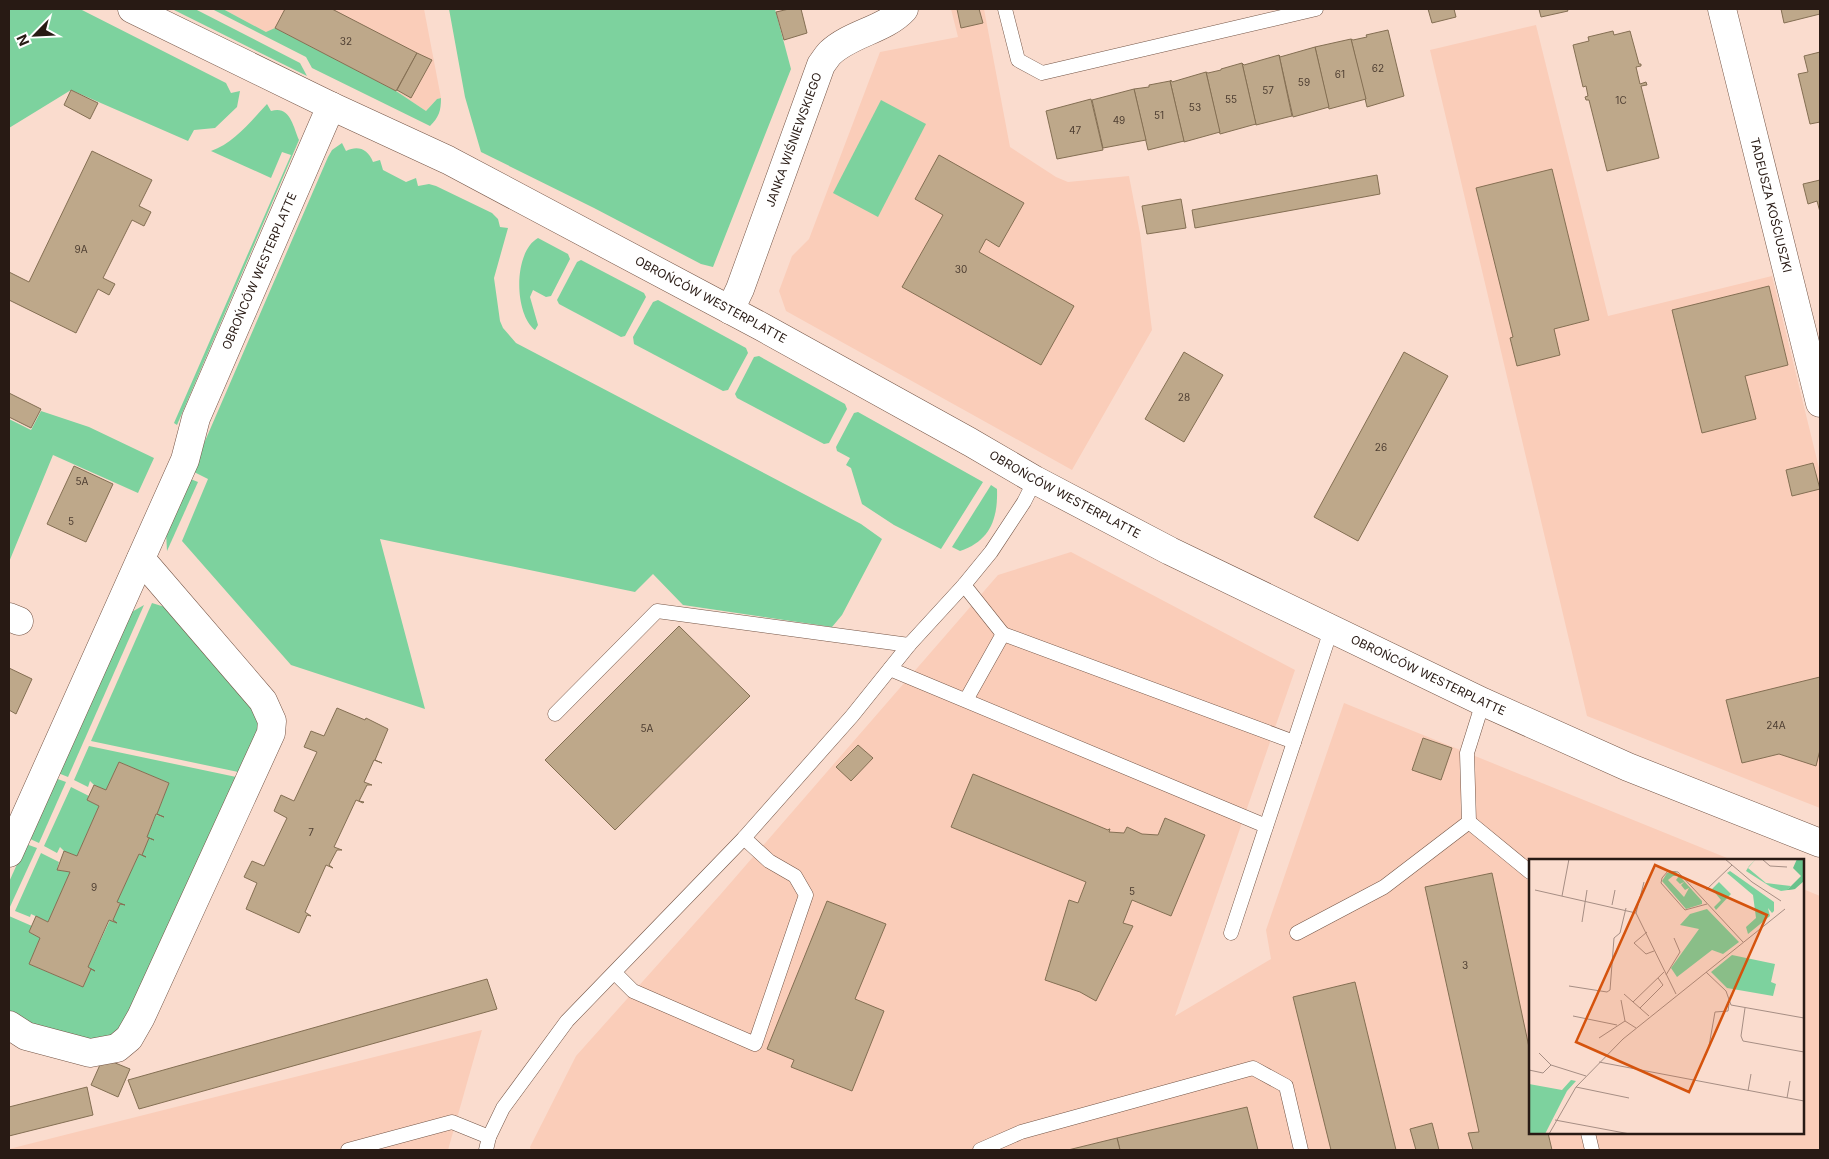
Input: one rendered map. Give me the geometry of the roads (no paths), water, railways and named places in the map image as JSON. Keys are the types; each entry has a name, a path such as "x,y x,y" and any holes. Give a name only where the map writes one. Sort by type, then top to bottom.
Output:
{"street":[{"name":"OBROŃCÓW WESTERPLATTE","path":"132,9 331,106 448,160 730,310 970,442 1035,480 1170,551 1483,702 1628,767 1820,843"},
{"name":"JANKA WIŚNIEWSKIEGO","path":"730,310 740,289 821,65 830,53 847,41 897,17 904,9"},
{"name":"TADEUSZA KOŚCIUSZKI","path":"1722,9 1820,403"},
{"name":"OBROŃCÓW WESTERPLATTE","path":"9,853 185,460 196,418 331,106"},
{"path":"9,1025 26,1036 90,1053 118,1048 129,1038 141,1017 272,733 272,720 263,701 141,559"}],"lane":[{"path":"1005,9 1018,60 1042,73 1316,9"},
{"path":"348,1150 452,1122 487,1143 503,1108 568,1021 744,838 852,716 909,645 964,586 992,552 1024,502 1035,480"},
{"path":"964,586 1002,634 1294,742"},
{"path":"555,714 657,611 909,645"},
{"path":"1231,933 1331,630"},
{"path":"966,700 1002,634"},
{"path":"890,669 1266,826"},
{"path":"1483,702 1467,753 1469,822 1529,872"},
{"path":"1297,933 1384,887 1469,822"},
{"path":"615,973 633,991 755,1044 806,895 795,876 769,861 744,838"},
{"path":"980,1150 1021,1132 1253,1068 1286,1086 1301,1150"},
{"path":"1588,1134 1592,1150"}]}
